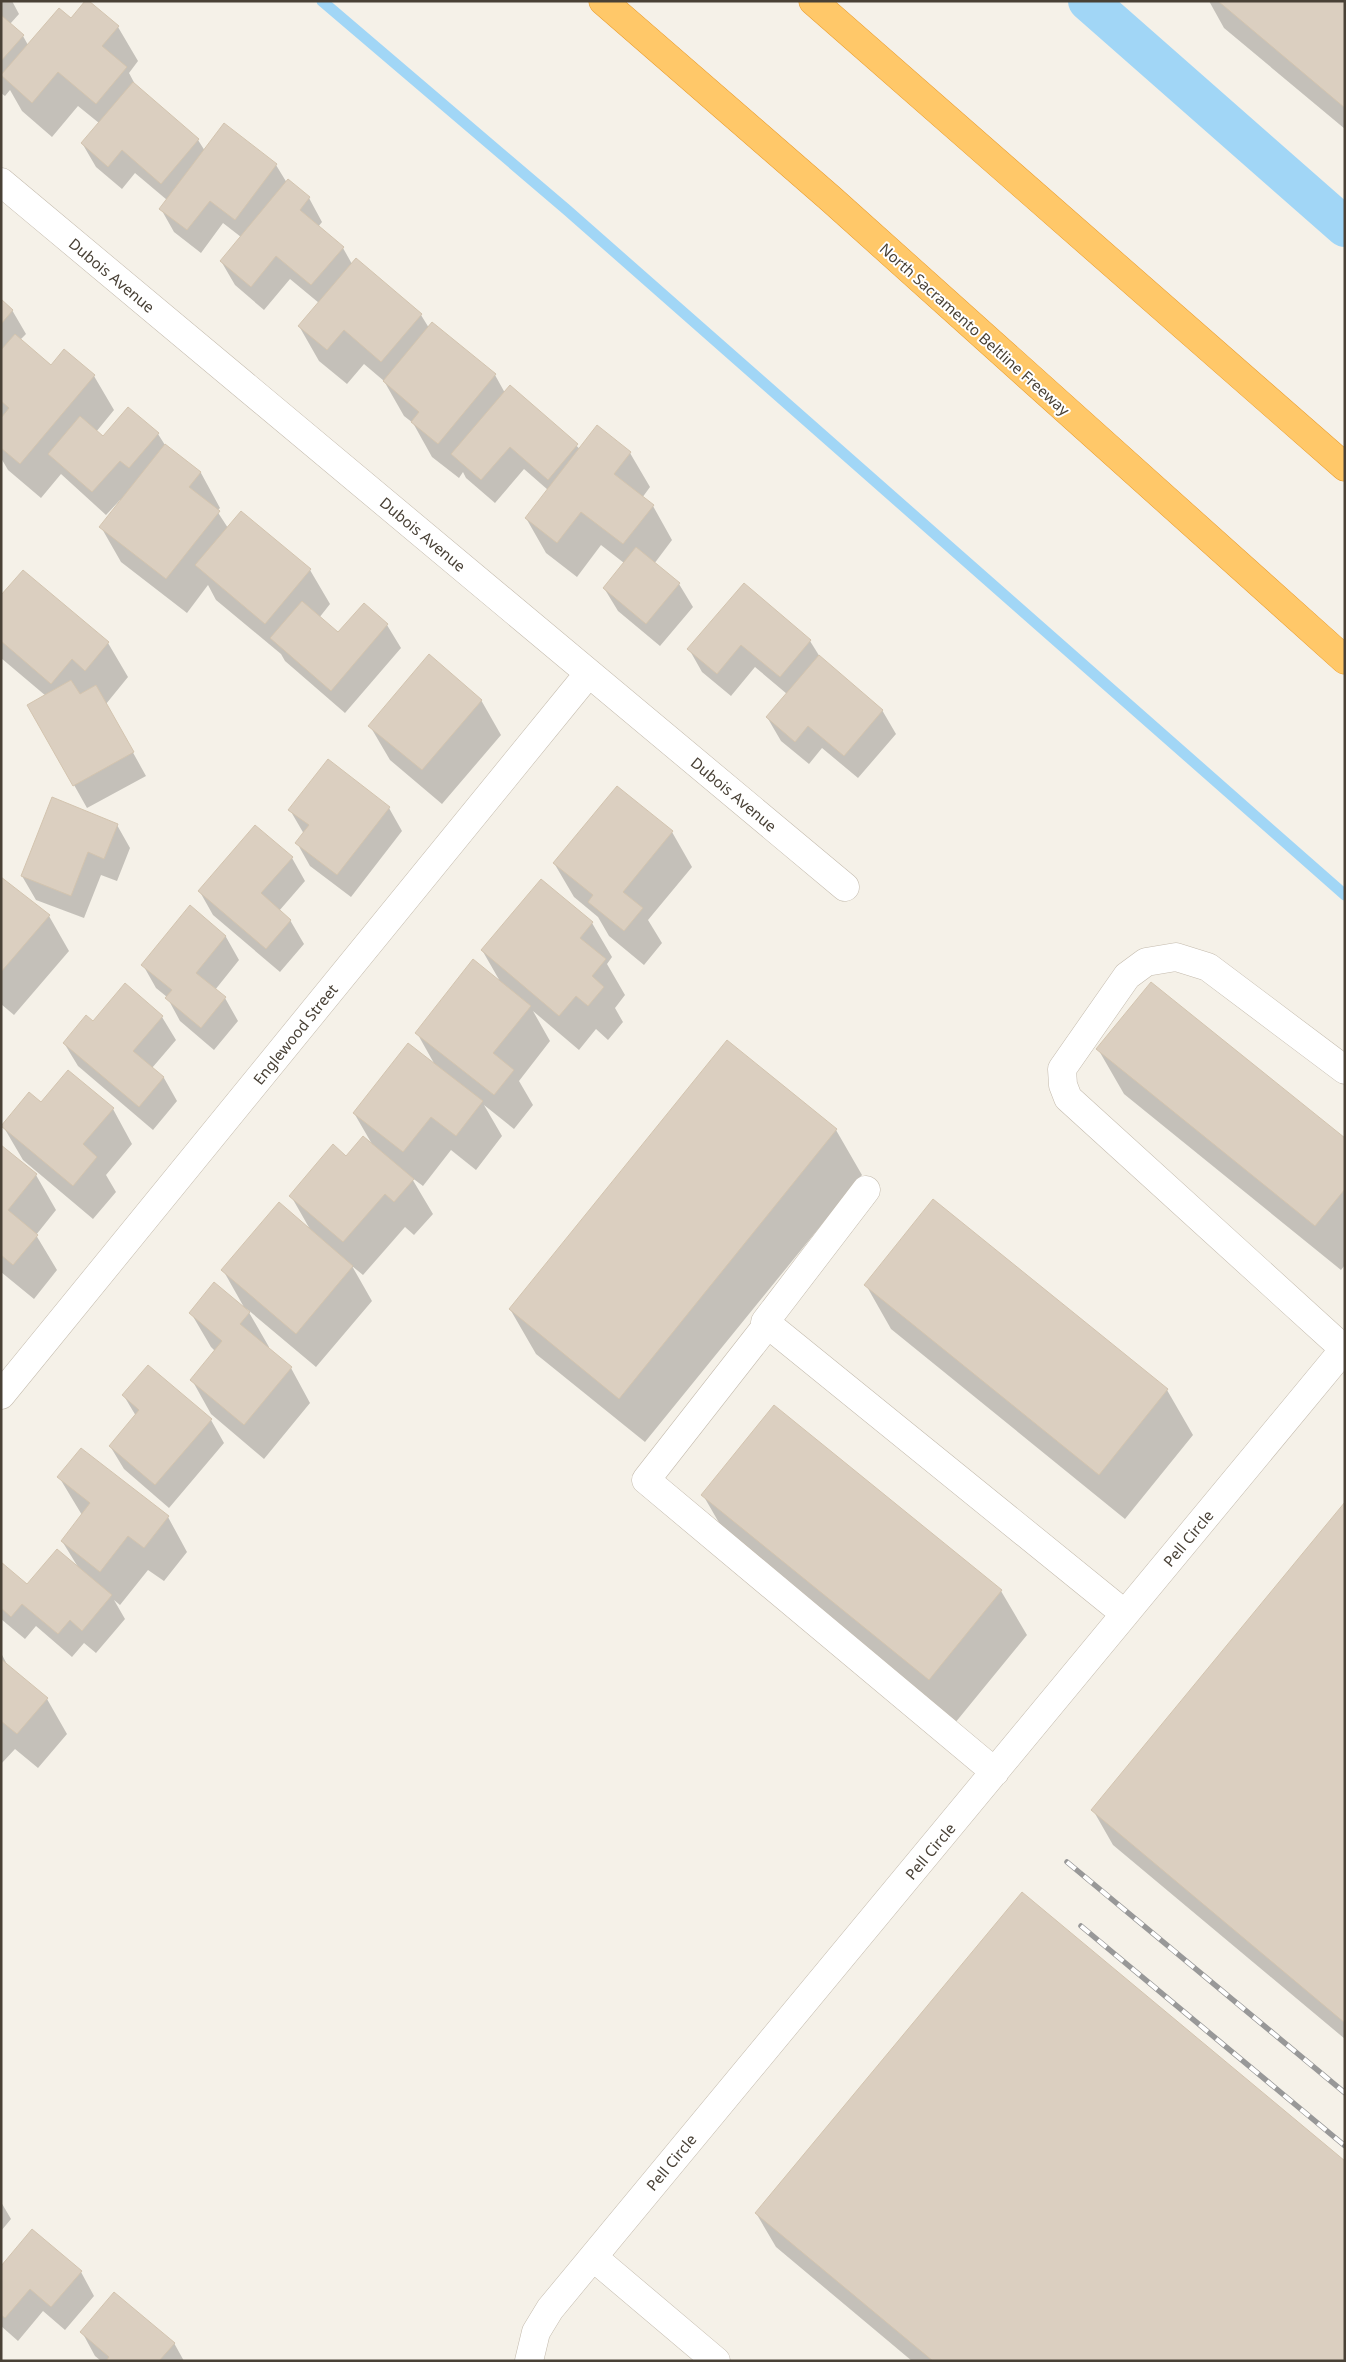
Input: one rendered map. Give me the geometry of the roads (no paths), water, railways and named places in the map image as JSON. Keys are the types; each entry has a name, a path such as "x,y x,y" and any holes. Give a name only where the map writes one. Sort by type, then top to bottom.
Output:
{"highway":[{"name":"North Sacramento Beltline Freeway","path":"603,1 831,199 1345,660"},
{"path":"813,1 1345,468"}],"street":[{"name":"Dubois Avenue","path":"1,182 845,887"},
{"name":"Englewood Street","path":"1,1395 589,673"},
{"path":"1344,1349 1068,1098 1063,1085 1062,1069 1128,976 1146,962 1176,957 1208,967 1345,1070"},
{"path":"866,1190 765,1322 1125,1614"},
{"path":"768,1324 646,1480 995,1772"},
{"name":"Pell Circle","path":"529,2361 536,2332 550,2309 1344,1349"},
{"path":"593,2257 716,2361"}],"waterway":[{"path":"322,1 567,210 1345,895"},
{"path":"1088,1 1345,227"}],"railway":[{"path":"1067,1862 1345,2093"},
{"path":"1081,1926 1345,2146"}]}
